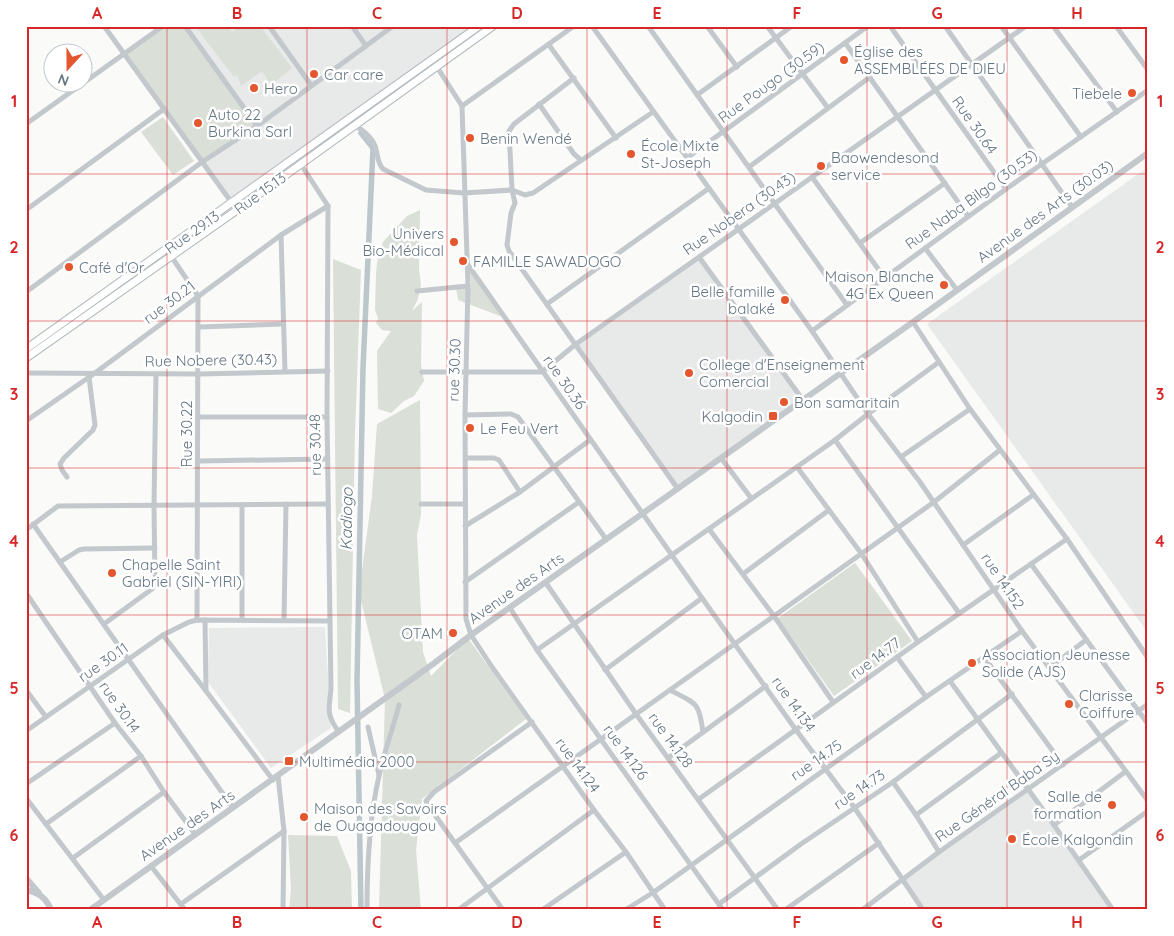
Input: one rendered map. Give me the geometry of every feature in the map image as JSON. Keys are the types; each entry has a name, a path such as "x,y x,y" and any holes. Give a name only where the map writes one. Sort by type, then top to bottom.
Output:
{"main road":[{"name":"Rue 29.13","path":"26,349 479,26"},
{"name":"Rue 15.13","path":"26,358 237,210 493,26"}],"street":[{"path":"104,26 237,210"},
{"path":"26,124 163,26"},
{"path":"186,26 258,126"},
{"path":"269,26 311,85"},
{"path":"352,26 366,46"},
{"path":"26,292 202,162 258,126 393,26"},
{"path":"437,67 462,106 574,26"},
{"name":"rue 14.152","path":"592,26 812,331 868,414 934,502 1022,632 1148,801"},
{"path":"648,26 847,305"},
{"path":"707,26 736,67"},
{"path":"767,26 828,108"},
{"path":"697,96 792,26"},
{"name":"Rue Pougo (30.59)","path":"687,158 802,73 846,44 868,26"},
{"name":"Rue 30.64","path":"890,26 1006,189"},
{"path":"945,26 1072,207"},
{"path":"1001,26 1081,137"},
{"name":"Rue Nobera (30.43)","path":"542,372 576,344 1026,26"},
{"path":"1054,26 1117,112"},
{"path":"1116,26 1148,70"},
{"path":"846,44 968,216"},
{"path":"549,45 616,138"},
{"path":"749,167 870,77"},
{"path":"574,78 514,124 509,131 512,190 515,203 511,213 507,246 678,489"},
{"name":"Rue Naba Bilgo (30.53)","path":"812,331 968,216 1148,90"},
{"path":"539,104 574,154 581,160"},
{"name":"rue 30.30","path":"462,106 468,265 465,415 465,582 466,619 471,635"},
{"path":"26,210 164,109"},
{"path":"355,125 374,142 380,166 383,169 426,190 464,193 512,190 524,195 533,193 581,160 586,159 653,112"},
{"name":"Avenue des Arts (30.03)","path":"957,290 1148,153"},
{"path":"300,163 328,206"},
{"path":"812,177 884,277"},
{"path":"860,243 945,183"},
{"path":"546,304 708,189"},
{"name":"rue 30.21","path":"26,421 95,373 281,235 328,206"},
{"name":"rue 30.48","path":"328,206 327,417 331,689 329,712 330,718 338,731"},
{"path":"281,235 285,372"},
{"path":"925,248 957,290"},
{"path":"171,256 198,296"},
{"path":"699,257 803,400"},
{"name":"rue 30.36","path":"468,265 643,513"},
{"path":"417,291 468,286"},
{"name":"Avenue des Arts","path":"90,910 434,664 471,635 957,290"},
{"name":"Rue 30.22","path":"197,620 199,461 198,296"},
{"path":"913,322 970,409 1067,539 1148,658"},
{"path":"199,327 283,324"},
{"path":"537,650 835,440 939,362"},
{"name":"Rue Nobere (30.43)","path":"26,373 199,374 328,371"},
{"path":"422,372 542,372"},
{"path":"104,624 154,588 155,584 156,374"},
{"path":"67,477 60,464 94,430 89,377"},
{"path":"901,457 970,409"},
{"path":"465,415 511,414 518,417 606,539"},
{"path":"198,417 327,417"},
{"path":"466,526 520,492 590,440"},
{"path":"835,440 896,528 959,613"},
{"path":"455,842 934,502 1000,450"},
{"path":"466,458 494,458 498,460 520,492"},
{"path":"721,458 751,498"},
{"path":"199,461 328,459"},
{"path":"797,466 861,554 918,642"},
{"path":"963,545 1033,495"},
{"path":"465,582 579,502"},
{"path":"284,620 286,504"},
{"path":"26,530 58,506 328,504"},
{"path":"420,504 465,504"},
{"path":"242,505 242,620"},
{"path":"743,574 829,510"},
{"name":"rue 14.134","path":"643,513 796,730 854,807 923,910"},
{"path":"33,524 233,808"},
{"path":"709,529 774,616 834,702"},
{"name":"rue 14.77","path":"699,799 959,613 1067,539"},
{"path":"60,562 79,550 84,549 155,548"},
{"path":"1031,564 1148,724"},
{"name":"rue 14.128","path":"546,583 636,714 778,910"},
{"name":"rue 30.14","path":"26,593 29,602 91,686 115,723 141,756 164,792 195,834"},
{"path":"606,670 702,598"},
{"name":"rue 14.126","path":"510,608 537,650 723,910"},
{"path":"197,620 330,621"},
{"name":"rue 30.11","path":"26,731 163,635 197,620"},
{"path":"205,620 206,691"},
{"name":"rue 14.75","path":"625,910 654,892 926,697 1022,632"},
{"path":"163,635 275,778 284,831 283,910"},
{"name":"rue 14.124","path":"471,635 562,766 626,852 664,909"},
{"path":"1049,668 1086,640"},
{"path":"897,657 926,697"},
{"path":"984,657 1063,764"},
{"path":"950,681 1029,789 1113,910"},
{"path":"668,758 766,686"},
{"path":"26,690 46,717"},
{"path":"670,690 697,705 701,715 703,732"},
{"name":"rue 14.73","path":"719,904 754,877 893,782 1012,694"},
{"name":"Rue Général Baba Sy","path":"862,910 939,852 1148,704"},
{"path":"367,910 373,809 379,775 399,705"},
{"path":"503,910 427,804 428,798 532,722"},
{"path":"26,784 115,723"},
{"path":"368,727 379,775"},
{"path":"916,814 1001,753"},
{"path":"46,824 141,756"},
{"path":"1054,825 1125,772"},
{"path":"893,782 916,814 939,852"},
{"path":"73,858 164,792"},
{"path":"26,798 104,900"},
{"path":"458,910 594,810"},
{"path":"1079,860 1148,811"},
{"path":"181,904 284,831"},
{"path":"785,910 878,843"},
{"path":"542,910 626,852"},
{"path":"152,866 185,910"},
{"path":"26,878 51,909"},
{"path":"26,890 43,897"}],"shaded area":[{"path":"162,26 480,26 232,203 202,162"},
{"path":"165,26 185,26 257,125 202,159 126,53"},
{"path":"195,26 227,26 232,32 239,26 260,26 292,68 271,85 262,71 241,86 237,75 234,77"},
{"path":"163,117 194,161 173,175 141,132"},
{"path":"1148,167 1148,633 927,324"},
{"path":"420,210 419,270 421,285 418,299 412,311 422,302 421,365 424,381 414,396 404,401 391,413 378,409 377,351 391,331 382,330 376,323 378,318 375,310 378,256 383,242 407,216"},
{"path":"333,259 361,270 355,433 350,713 338,709"},
{"name":"College d'Enseignement Comercial","path":"699,259 803,400 675,490 577,345"},
{"path":"470,271 501,313 500,316 458,300 456,288 471,288"},
{"path":"420,400 421,515 417,535 423,652 431,676 468,638 526,719 422,799 416,850 421,910 379,910 385,699 359,592 372,496 377,424"},
{"path":"855,563 912,641 834,696 778,618"},
{"path":"325,627 331,728 271,768 208,682 209,628"},
{"name":"École Kalgondin","path":"1029,790 1112,910 923,910 904,879"},
{"path":"288,835 337,836 351,871 352,910 289,910 291,889"}],"waterway":[{"name":"Kadiogo","path":"361,133 373,148 363,368 357,681 361,910"}],"place":[{"name":"Église des ASSEMBLÉES DE DIEU","path":"844,60"},
{"name":"Car care","path":"314,74"},
{"name":"Hero","path":"254,88"},
{"name":"Tiebele","path":"1132,93"},
{"name":"Auto 22 Burkina Sarl","path":"198,123"},
{"name":"Benin Wendé","path":"470,138"},
{"name":"École Mixte St-Joseph","path":"631,154"},
{"name":"Baowendesond service","path":"821,166"},
{"name":"Univers Bio-Médical","path":"454,242"},
{"name":"FAMILLE SAWADOGO","path":"463,261"},
{"name":"Café d'Or","path":"69,267"},
{"name":"Maison Blanche 4G Ex Queen","path":"944,285"},
{"name":"Belle famille balaké","path":"785,300"},
{"name":"College d'Enseignement Comercial","path":"689,373"},
{"name":"Bon samaritain","path":"784,402"},
{"name":"Kalgodin","path":"773,416"},
{"name":"Le Feu Vert","path":"470,428"},
{"name":"Chapelle Saint Gabriel (SIN-YIRI)","path":"112,573"},
{"name":"OTAM","path":"453,633"},
{"name":"Association Jeunesse Solide (AJS)","path":"972,663"},
{"name":"Clarisse Coiffure","path":"1069,704"},
{"name":"Multimédia 2000","path":"289,761"},
{"name":"Salle de formation","path":"1112,805"},
{"name":"Maison des Savoirs de Ouagadougou","path":"304,817"},
{"name":"École Kalgondin","path":"1012,839"}]}
